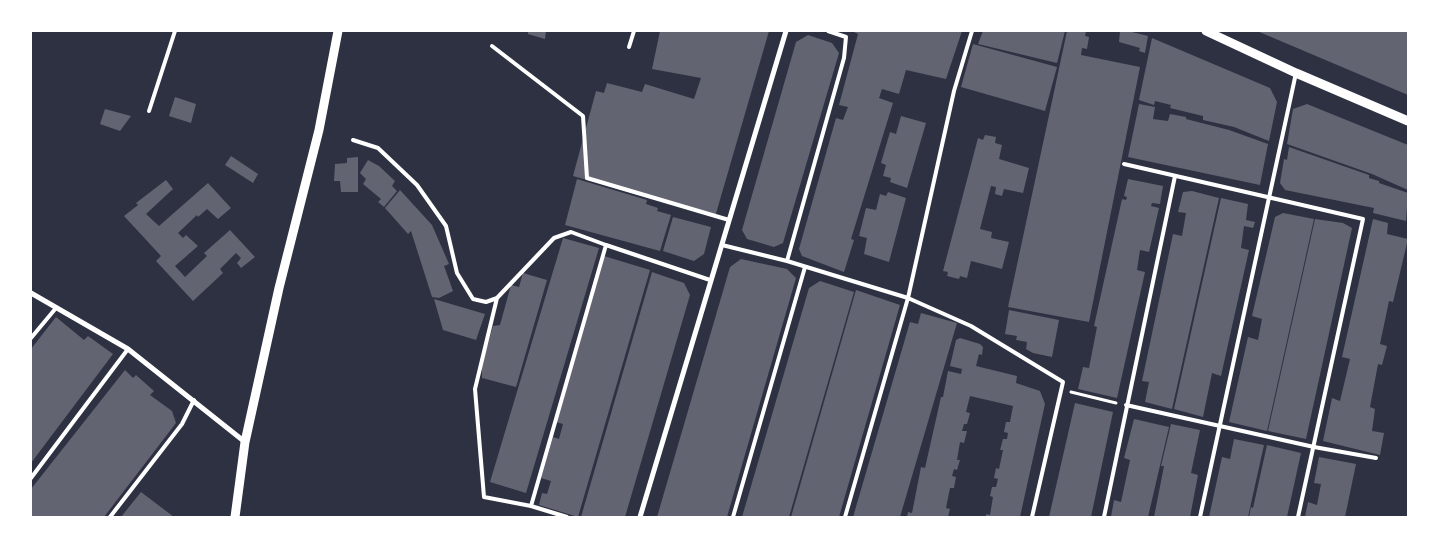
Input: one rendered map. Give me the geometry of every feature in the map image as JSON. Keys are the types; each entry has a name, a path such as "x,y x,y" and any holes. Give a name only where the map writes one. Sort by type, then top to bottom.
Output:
{"street":[{"path":"235,517 244,442 279,288 319,130 338,31"},
{"path":"640,517 786,31"},
{"path":"1206,31 1296,73 1408,121"},
{"path":"31,292 128,349 244,442"}],"lane":[{"path":"148,111 175,31"},
{"path":"629,47 634,31"},
{"path":"787,261 844,58 846,37 828,31"},
{"path":"845,517 908,298 954,91 972,31"},
{"path":"492,46 582,116 587,178 729,220"},
{"path":"1200,517 1296,73"},
{"path":"353,140 378,148 417,185 446,226 457,273 473,299 486,302 497,298 554,238 571,232 606,246 710,280"},
{"path":"1124,164 1363,219 1298,517"},
{"path":"1104,517 1175,176"},
{"path":"722,245 787,261 908,298 971,326 1063,382 1032,517"},
{"path":"531,506 606,246"},
{"path":"733,517 805,267"},
{"path":"497,298 475,389 484,497 531,506 567,517"},
{"path":"31,338 56,308"},
{"path":"31,478 128,349"},
{"path":"110,517 182,424 194,400"},
{"path":"1126,405 1314,447 1376,458"},
{"path":"540,517 542,510"}],"path":[{"path":"1061,390 1126,405"}],"building":[{"path":"528,31 546,31 545,39 528,34"},
{"path":"660,31 769,31 715,217 573,176 596,91 604,93 607,83 642,92 645,84 694,99 701,78 652,69"},
{"path":"852,31 962,31 946,79 906,70 899,94 882,89 879,98 893,103 851,239 854,240 844,272 802,256 799,249 836,118 843,120 848,107 839,105 858,34"},
{"path":"983,31 1065,31 1057,63 978,44"},
{"path":"1067,31 1086,31 1085,36 1089,37 1087,49 1082,48 1081,55 1140,67 1089,322 1008,307"},
{"path":"1120,31 1148,36 1145,53 1139,51 1140,48 1119,42"},
{"path":"1257,31 1408,31 1408,95"},
{"path":"808,35 832,43 839,53 783,243 774,247 747,239 742,230 796,42"},
{"path":"1152,38 1270,88 1277,102 1269,141 1234,127 1203,120 1203,116 1170,108 1171,105 1155,101 1154,105 1139,100"},
{"path":"973,44 1057,67 1045,111 961,87"},
{"path":"175,97 196,104 191,123 169,116"},
{"path":"1139,104 1155,107 1153,119 1168,121 1170,114 1186,117 1186,119 1229,130 1268,144 1260,185 1128,157"},
{"path":"1307,104 1408,145 1408,190 1372,174 1287,144 1293,109"},
{"path":"105,109 131,116 120,131 100,124"},
{"path":"901,116 926,123 907,188 890,182 891,178 883,176 886,165 881,163 890,132 896,134"},
{"path":"985,135 996,137 995,143 1002,145 999,159 1029,168 1023,193 1004,189 1002,196 995,194 996,187 991,186 980,229 992,232 991,238 1009,242 1002,269 971,261 967,278 960,276 959,279 947,276 948,272 943,271 978,138 983,140"},
{"path":"1289,147 1369,175 1369,178 1379,181 1379,183 1408,193 1406,221 1373,213 1374,208 1285,190 1280,183 1284,159 1287,160"},
{"path":"231,156 258,174 253,183 225,165"},
{"path":"358,157 358,192 341,192 340,181 334,181 335,164 347,163 347,158"},
{"path":"368,160 379,166 395,181 392,186 397,191 384,207 378,202 381,199 363,184 366,179 360,173"},
{"path":"577,179 647,200 646,204 658,208 657,211 671,215 660,251 565,225"},
{"path":"1128,179 1163,186 1160,204 1152,203 1151,206 1159,208 1149,252 1140,250 1137,270 1145,272 1117,398 1078,389 1083,367 1089,368 1097,327 1094,326 1122,199 1126,200 1127,197 1124,196"},
{"path":"166,180 173,189 146,214 159,226 208,183 231,208 218,219 207,209 198,217 197,215 178,233 183,238 186,235 198,246 175,266 185,277 207,256 204,253 230,230 255,257 241,268 237,263 241,258 236,253 220,269 223,273 193,301 156,261 161,256 124,216 138,205 136,203"},
{"path":"400,190 432,225 449,264 444,266 453,291 439,298 432,297 411,231 408,234 385,208"},
{"path":"1192,191 1219,198 1172,409 1145,402 1149,382 1142,381 1173,234 1182,236 1186,213 1178,212 1183,192"},
{"path":"888,192 906,198 889,262 864,254 867,238 859,236 866,208 876,210 880,194 886,196"},
{"path":"1221,198 1248,204 1246,220 1255,222 1253,228 1244,226 1241,248 1249,250 1221,376 1212,373 1203,417 1174,409"},
{"path":"1283,213 1314,219 1267,431 1229,422 1248,337 1258,340 1262,319 1252,316 1275,217"},
{"path":"673,217 711,227 704,254 694,261 663,251"},
{"path":"1315,219 1343,223 1352,228 1306,439 1268,431"},
{"path":"1373,219 1388,223 1387,234 1408,239 1393,302 1389,301 1380,344 1387,346 1382,365 1378,364 1370,407 1375,409 1372,431 1384,433 1380,455 1323,441 1332,398 1340,401 1350,359 1342,357"},
{"path":"563,238 599,248 526,493 490,482"},
{"path":"604,256 650,270 578,517 539,505 542,493 547,494 551,481 541,478 553,437 559,439 563,424 556,422"},
{"path":"741,259 787,269 796,278 727,517 657,517 730,267"},
{"path":"652,272 684,283 690,295 625,517 581,517"},
{"path":"523,273 547,280 516,387 482,378 482,365 493,326 500,325 511,285 519,287"},
{"path":"820,281 854,292 789,517 742,517 809,288"},
{"path":"856,290 900,305 839,517 791,517"},
{"path":"434,299 485,314 476,340 443,330"},
{"path":"1009,310 1059,320 1052,357 1033,353 1026,349 1027,342 1016,340 1017,336 1005,334"},
{"path":"921,313 957,323 900,517 853,517 910,322 918,324"},
{"path":"56,317 84,340 88,336 113,354 31,463 31,349"},
{"path":"960,338 980,344 983,347 982,355 979,354 976,366 1017,376 1016,383 1040,391 1045,404 1020,517 986,517 986,514 990,515 993,497 990,496 992,487 996,487 998,479 994,478 996,468 999,469 1003,450 1000,450 1003,439 1007,439 1008,433 1004,432 1006,422 1010,422 1013,406 970,396 966,412 970,413 967,424 964,424 962,431 967,431 964,443 960,442 957,460 960,460 957,470 954,469 952,476 956,477 954,488 950,488 946,508 950,509 948,517 907,517 908,512 912,513 921,467 925,468 948,371 961,374 962,369 950,366 956,340"},
{"path":"125,370 133,378 136,375 154,391 150,395 172,411 176,423 104,517 31,517 31,489"},
{"path":"1075,403 1113,412 1091,517 1049,517"},
{"path":"1134,419 1169,427 1148,517 1111,517 1114,500 1121,502 1130,460 1124,458"},
{"path":"1171,424 1200,430 1191,473 1198,475 1190,517 1154,517 1164,466 1161,466"},
{"path":"1234,439 1264,445 1248,517 1209,517 1222,457 1230,459"},
{"path":"1267,445 1301,453 1287,517 1249,517 1251,507 1253,508"},
{"path":"1319,457 1356,464 1345,517 1305,517 1308,502 1317,505 1321,484 1314,483"},
{"path":"141,492 174,517 121,517"}]}
